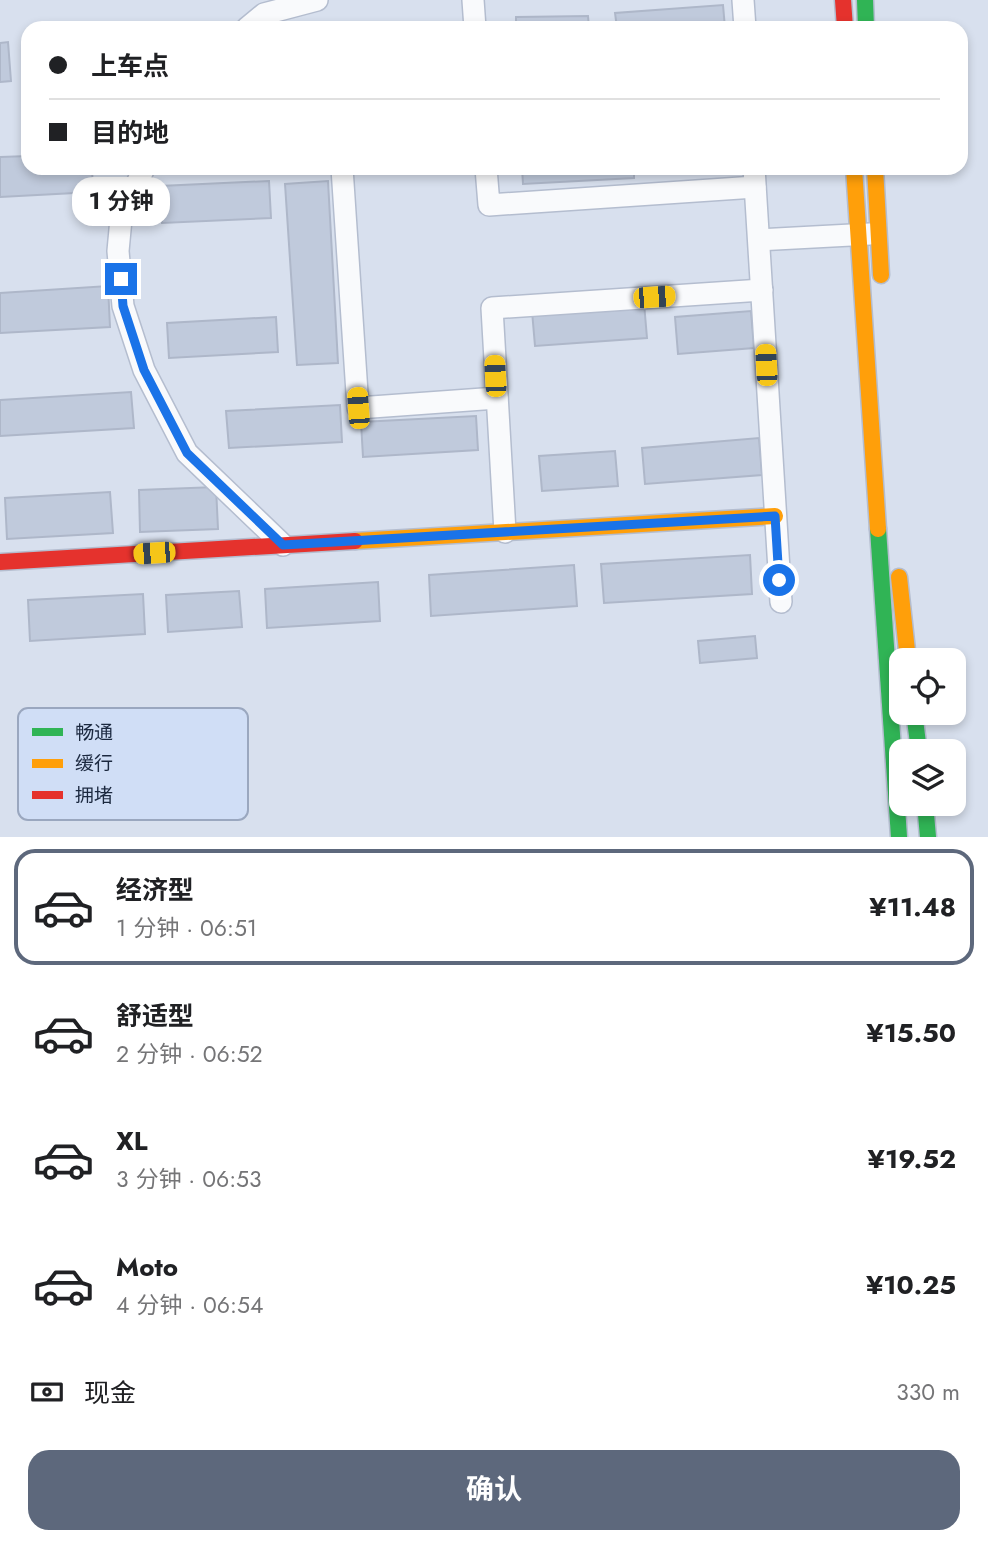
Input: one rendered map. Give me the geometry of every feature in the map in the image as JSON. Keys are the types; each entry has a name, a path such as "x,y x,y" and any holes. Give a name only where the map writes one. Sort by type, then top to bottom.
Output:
{"street":[{"path":"256,21 264,15 317,0"},
{"path":"473,0 474,21"},
{"path":"743,0 744,21"},
{"path":"843,0 844,21"},
{"path":"865,0 866,21"},
{"path":"141,175 121,219 118,251 123,306 144,370 187,453 283,545"},
{"path":"342,175 358,408 497,398"},
{"path":"487,175 489,205 755,178 781,602"},
{"path":"854,175 899,837"},
{"path":"875,175 882,290"},
{"path":"759,240 879,234"},
{"path":"505,532 492,307 762,290"},
{"path":"0,562 775,516"},
{"path":"898,568 907,648"},
{"path":"926,816 928,837"}],"building":[{"path":"723,5 724,21 616,21 615,13"},
{"path":"588,16 588,21 516,21 516,17"},
{"path":"8,42 11,81 0,82 0,43"},
{"path":"21,156 21,175 92,175 93,192 0,197 0,157"},
{"path":"522,175 634,175 634,178 523,184"},
{"path":"269,181 271,218 162,223 160,186"},
{"path":"328,181 338,363 297,365 285,184"},
{"path":"108,286 110,327 0,333 0,293"},
{"path":"644,303 647,338 535,346 532,311"},
{"path":"751,311 754,348 678,354 675,317"},
{"path":"276,317 278,352 169,358 167,323"},
{"path":"131,392 134,428 0,436 0,400"},
{"path":"340,405 342,442 229,448 226,411"},
{"path":"476,416 478,450 363,457 361,422"},
{"path":"759,438 762,475 645,484 642,448"},
{"path":"615,451 618,486 542,491 539,456"},
{"path":"216,487 218,529 140,532 139,490"},
{"path":"110,492 113,533 7,539 5,498"},
{"path":"750,555 752,594 604,603 601,564"},
{"path":"574,565 577,606 431,616 429,575"},
{"path":"378,582 380,621 267,628 265,589"},
{"path":"239,591 242,627 168,632 166,595"},
{"path":"143,594 145,634 30,641 28,600"},
{"path":"755,636 757,658 700,663 698,641"}],"traffic: fast":[{"path":"865,0 866,21"},
{"path":"878,529 899,837"},
{"path":"916,725 917,739"},
{"path":"926,816 928,837"}],"traffic: slow":[{"path":"854,175 878,529"},
{"path":"875,175 881,275"},
{"path":"355,541 775,516"},
{"path":"899,577 907,648"}],"traffic: jam":[{"path":"843,0 844,21"},
{"path":"0,562 355,541"}],"route":[{"path":"121,279 123,306 144,370 187,453 283,545 775,516 779,580"}]}
